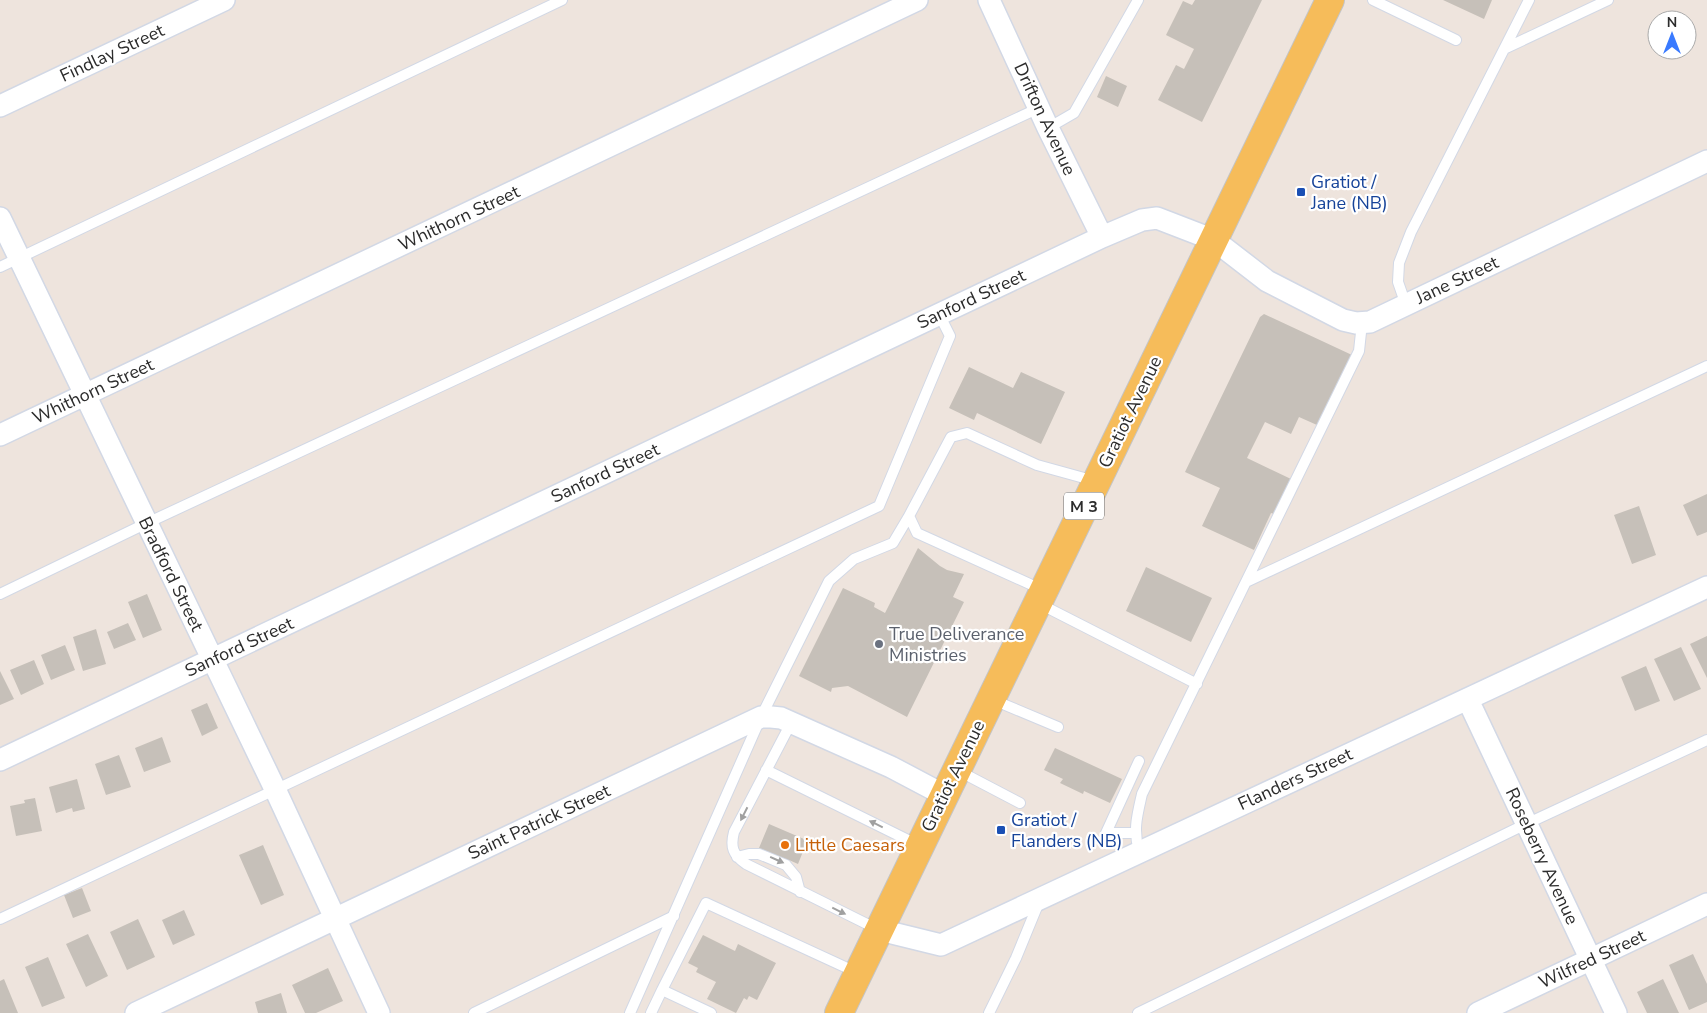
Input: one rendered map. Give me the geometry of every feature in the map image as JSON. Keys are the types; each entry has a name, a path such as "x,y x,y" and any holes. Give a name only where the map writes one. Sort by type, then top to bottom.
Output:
{"main road":[{"name":"Gratiot Avenue","path":"839,1013 990,698 1330,0"}],"street":[{"name":"Findlay Street","path":"0,106 224,0"},
{"name":"Whithorn Street","path":"0,435 918,0"},
{"name":"Drifton Avenue","path":"989,0 1048,128 1102,237"},
{"name":"Jane Street","path":"1214,240 1267,281 1343,320 1356,323 1370,322 1707,162"},
{"name":"Bradford Street","path":"0,218 275,789 379,1013"},
{"name":"Sanford Street","path":"0,760 1102,237 1142,220 1157,218 1214,240"},
{"name":"Flanders Street","path":"880,930 941,945 1041,897 1137,842 1468,700 1707,586"},
{"name":"Roseberry Avenue","path":"1468,700 1616,1013"},
{"path":"761,717 771,716 791,723 891,767 944,795"},
{"name":"Saint Patrick Street","path":"136,1013 761,717"},
{"name":"Wilfred Street","path":"1478,1013 1707,904"}],"lane":[{"path":"0,267 562,0"},
{"path":"1048,128 1074,113 1138,0"},
{"path":"1373,0 1456,40"},
{"path":"1406,305 1398,282 1399,263 1411,232 1529,0"},
{"path":"1504,49 1608,0"},
{"path":"0,594 147,523 1039,108"},
{"path":"0,918 879,506 950,336 939,314"},
{"path":"1147,765 1135,822 1137,842 1110,833 1147,765 1197,684 1359,351 1362,322"},
{"path":"1246,582 1707,366"},
{"path":"630,1013 761,717 829,581 854,559 893,543 951,437 967,433 1037,465 1096,481"},
{"path":"909,516 917,533 1040,596 1197,684"},
{"path":"990,698 1058,727"},
{"path":"791,723 734,832 733,850 737,858 746,864 880,930"},
{"path":"1138,1013 1526,824 1707,740"},
{"path":"766,770 920,846"},
{"path":"956,770 1020,803"},
{"path":"737,858 749,854 759,854 786,865 796,877 800,892"},
{"path":"989,1013 1016,958 1041,897"},
{"path":"651,1013 706,903 858,973"},
{"path":"474,1013 674,916"},
{"path":"662,990 711,1013"}],"building":[{"path":"1195,0 1262,0 1202,122 1158,100 1176,65 1184,69 1194,49 1166,35 1183,1 1192,5"},
{"path":"1443,0 1492,0 1484,19"},
{"path":"1106,76 1127,86 1118,107 1097,97"},
{"path":"1264,314 1352,355 1317,425 1299,417 1291,434 1265,422 1247,458 1291,479 1274,514 1271,513 1254,550 1202,526 1220,488 1185,472 1260,317"},
{"path":"969,367 1013,388 1021,372 1065,392 1041,444 977,413 974,420 949,408"},
{"path":"1707,494 1707,532 1697,536 1683,505"},
{"path":"1639,506 1656,555 1632,564 1614,515"},
{"name":"True Deliverance Ministries","path":"918,548 947,570 964,574 953,597 964,602 907,717 848,686 832,688 831,692 799,676 843,588 875,603 874,607 885,613"},
{"path":"1146,567 1212,598 1191,642 1126,611"},
{"path":"147,594 162,630 143,638 128,602"},
{"path":"128,623 136,640 114,649 107,632"},
{"path":"96,629 106,664 83,671 73,637"},
{"path":"1707,636 1707,678 1690,644"},
{"path":"65,645 75,670 51,680 41,655"},
{"path":"1681,647 1701,689 1674,701 1654,659"},
{"path":"34,660 44,684 21,695 10,670"},
{"path":"1646,666 1660,701 1635,711 1621,677"},
{"path":"0,671 14,699 0,705"},
{"path":"207,703 218,728 202,736 191,710"},
{"path":"162,737 171,762 144,772 135,748"},
{"path":"1055,748 1122,779 1110,803 1084,791 1083,794 1060,783 1063,779 1044,770"},
{"path":"119,755 131,787 106,795 95,764"},
{"path":"77,779 85,809 73,812 72,808 56,813 49,787"},
{"path":"35,798 42,831 16,836 10,806 25,803 24,800"},
{"name":"Little Caesars","path":"769,824 811,842 808,850 804,849 798,864 789,860 787,863 780,857 759,848"},
{"path":"263,845 284,895 261,905 239,855"},
{"path":"82,888 91,911 73,918 64,895"},
{"path":"184,910 195,935 173,945 162,920"},
{"path":"138,919 155,957 127,970 110,932"},
{"path":"88,934 108,976 86,987 66,944"},
{"path":"703,935 735,951 738,944 776,963 757,1000 749,996 747,1000 744,998 736,1013 707,999 716,982 696,972 698,968 688,963"},
{"path":"1693,954 1707,984 1707,1002 1689,1010 1669,965"},
{"path":"48,957 65,998 42,1007 25,967"},
{"path":"328,968 343,1001 316,1013 305,1013 292,985"},
{"path":"4,979 18,1013 0,1013 0,981"},
{"path":"1663,979 1679,1013 1647,1013 1637,992"},
{"path":"281,993 287,1013 258,1013 255,1002"}],"place":[{"name":"Gratiot / Jane (NB)","path":"1301,192"},
{"name":"True Deliverance Ministries","path":"879,644"},
{"name":"Gratiot / Flanders (NB)","path":"1001,830"},
{"name":"Little Caesars","path":"785,845"}]}
